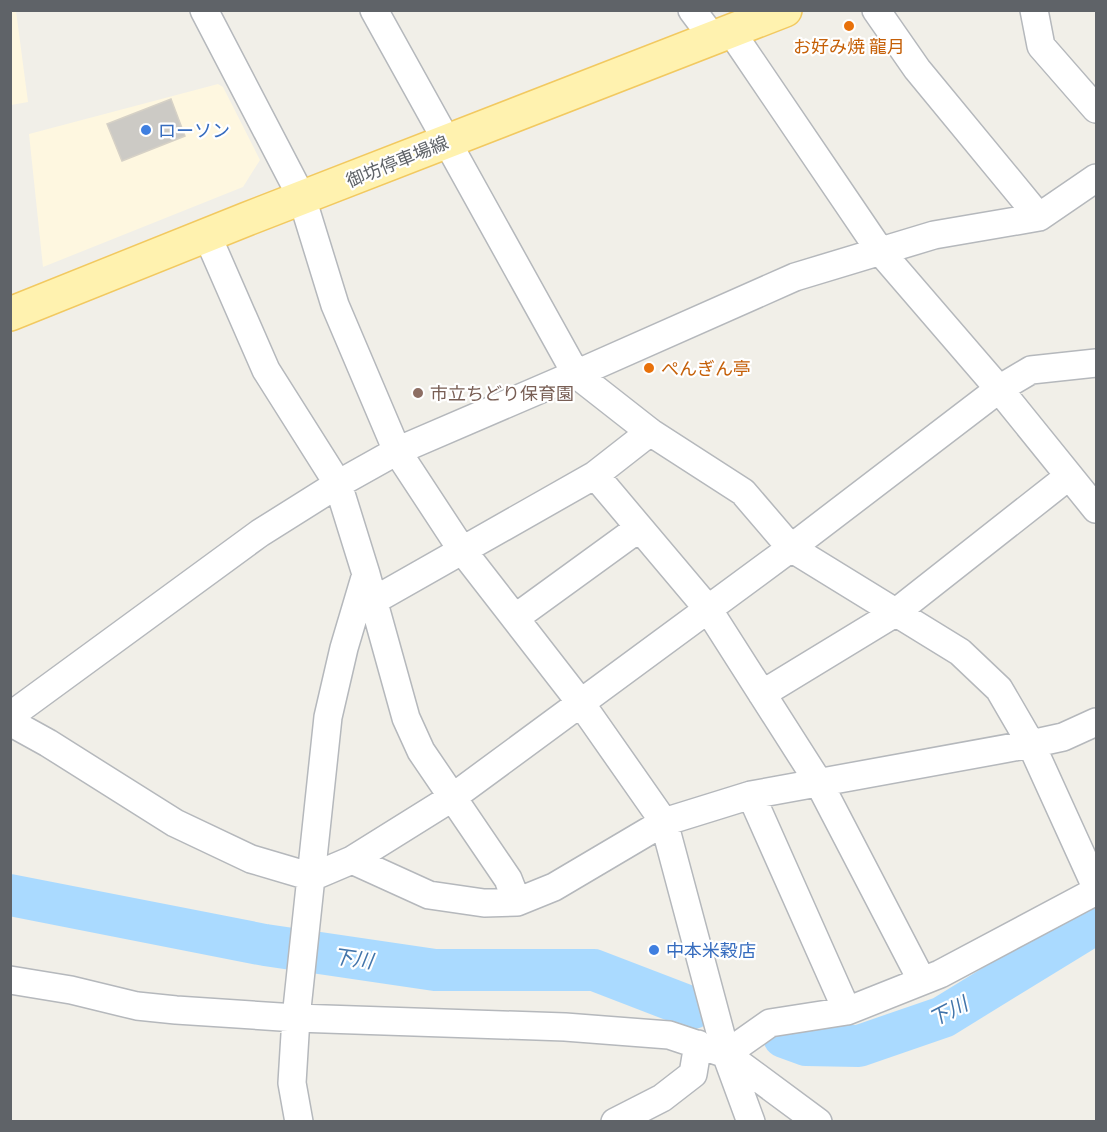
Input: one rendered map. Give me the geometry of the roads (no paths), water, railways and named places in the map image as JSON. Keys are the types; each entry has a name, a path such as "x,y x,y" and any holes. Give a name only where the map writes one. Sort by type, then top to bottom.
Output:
{"main road":[{"name":"御坊停車場線","path":"10,314 784,10"}],"street":[{"path":"204,10 302,198 335,305 397,451 462,549 580,702 664,822 726,1054 751,1122"},
{"path":"374,10 576,374 650,432 743,492 791,548 960,652 999,689 1031,744 1096,889 940,974 847,1011 770,1023 726,1054"},
{"path":"692,10 722,34 880,251 999,389 1096,509"},
{"path":"876,10 917,69 1039,217"},
{"path":"1034,10 1041,46 1096,110"},
{"path":"10,716 260,533 338,484 397,451 795,277 934,235 1039,217 1096,178"},
{"path":"207,235 266,370 338,484 406,718 421,751 508,879 517,902"},
{"path":"10,722 48,743 175,823 251,859 312,877 352,860 453,797 791,548 999,389 1031,370 1096,363"},
{"path":"373,601 595,475 650,432"},
{"path":"595,475 708,609 819,783 922,981"},
{"path":"762,694 895,613 1069,476"},
{"path":"515,618 639,528"},
{"path":"299,1122 292,1083 296,1018 328,717 344,648 366,574"},
{"path":"352,860 429,895 484,903 517,902 554,887 664,822 751,795 1063,737 1096,722"},
{"path":"751,795 847,1011"},
{"path":"10,980 70,990 137,1006 296,1018 565,1027 669,1035 726,1054 818,1122"},
{"path":"615,1122 662,1098 693,1074 698,1044"}],"waterway":[{"name":"下川","path":"10,895 265,945 435,970 594,970 693,1008"},
{"name":"下川","path":"784,1037 806,1045 859,1046 943,1017 1096,923"}],"place":[{"name":"お好み焼 龍月","path":"849,26"},
{"name":"ローソン","path":"146,130"},
{"name":"ぺんぎん亭","path":"649,368"},
{"name":"市立ちどり保育園","path":"418,393"},
{"name":"中本米穀店","path":"654,950"}]}
